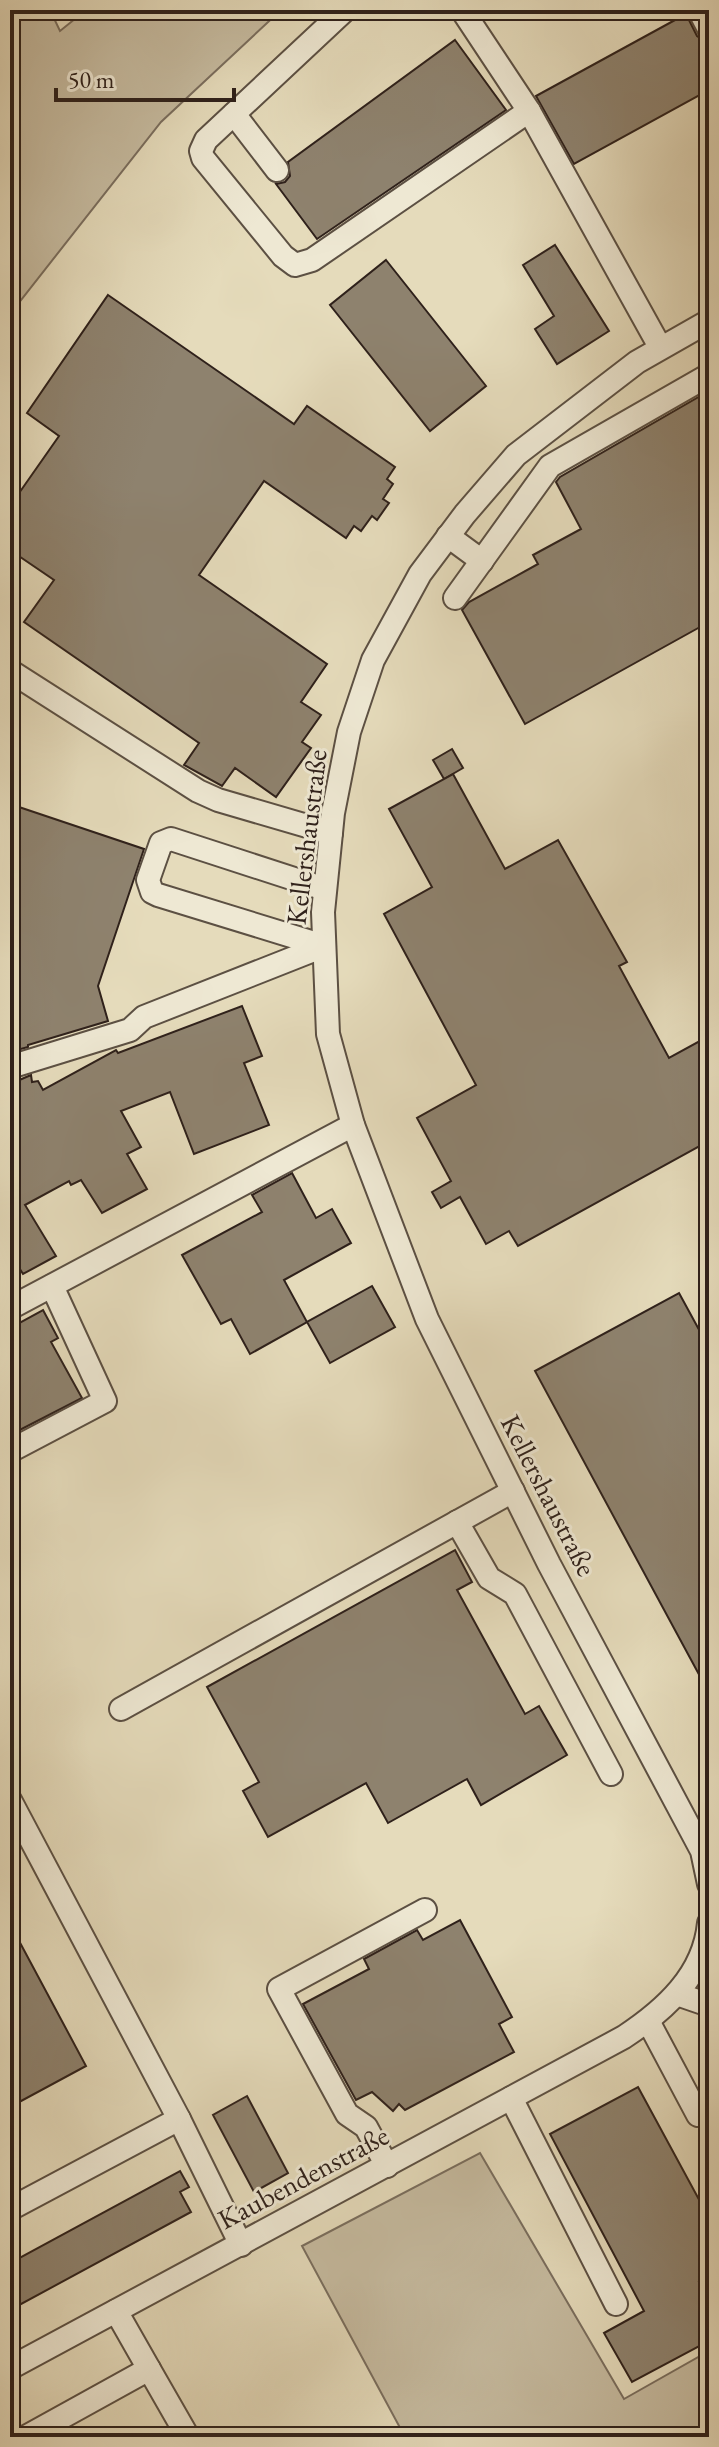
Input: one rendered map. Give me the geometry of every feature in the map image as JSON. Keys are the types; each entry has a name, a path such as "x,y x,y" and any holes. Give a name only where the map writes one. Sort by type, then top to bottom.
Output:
{"street":[{"path":"345,10 203,143 202,155 283,256 295,265 312,260 529,111"},
{"path":"462,10 498,83 529,111 660,347"},
{"path":"699,10 709,29"},
{"path":"234,114 277,170"},
{"name":"Kellershaustraße","path":"709,321 660,347 516,455 420,574 373,660 349,732 331,833 325,889 324,946 328,1034 353,1125 427,1319 513,1491 702,1851 709,1884"},
{"path":"455,598 550,466 709,375"},
{"path":"448,536 482,561"},
{"path":"10,671 198,791 229,804 331,833"},
{"path":"324,946 158,895 152,892 148,880 161,843 171,839 325,889"},
{"path":"10,1067 130,1030 144,1017 324,946"},
{"path":"10,1308 353,1125"},
{"path":"10,1451 105,1401 52,1286"},
{"path":"121,1709 513,1491"},
{"path":"457,1522 489,1578 515,1594 611,1774"},
{"path":"10,1800 179,2119 241,2245"},
{"path":"387,2166 366,2127 347,2114 279,1989 425,1910"},
{"path":"698,2115 648,2021 662,2011 689,1979 707,1939 709,1923"},
{"path":"677,1994 709,2005"},
{"name":"Kaubendenstraße","path":"10,2368 387,2166 648,2021"},
{"path":"511,2098 616,2304"},
{"path":"10,2209 179,2119"},
{"path":"116,2311 188,2437"},
{"path":"26,2437 149,2369"}],"shaded area":[{"path":"10,10 50,10 60,31 86,10 281,10 161,122 10,314"},
{"path":"480,2153 624,2399 709,2351 709,2437 405,2437 302,2246"}],"building":[{"path":"686,14 697,36 709,44 709,90 574,164 536,96"},
{"path":"455,40 506,110 317,239 276,184 285,182 290,176 288,162"},
{"path":"555,245 609,331 557,364 535,329 554,316 523,265"},
{"path":"386,260 486,386 430,431 330,305"},
{"path":"108,295 294,424 307,406 395,467 387,479 393,484 383,499 389,503 377,520 372,516 361,531 354,526 346,538 264,481 199,575 327,664 301,702 321,715 302,742 311,748 276,797 235,768 222,786 184,765 199,743 24,622 54,580 10,550 10,506 59,436 27,413"},
{"path":"709,391 709,622 525,724 462,610 469,602 538,564 533,555 581,529 556,482 560,477"},
{"path":"452,749 463,768 444,779 433,760"},
{"path":"453,774 505,869 558,840 627,962 619,966 669,1058 709,1036 709,1141 518,1246 509,1231 486,1244 460,1197 441,1208 432,1192 451,1181 417,1118 476,1085 384,914 432,887 389,809"},
{"path":"10,804 144,849 98,986 108,1021 10,1052"},
{"path":"242,1006 262,1056 244,1063 269,1125 194,1154 170,1092 121,1111 141,1147 127,1154 147,1189 102,1213 81,1180 71,1185 69,1181 25,1205 56,1256 23,1274 10,1253 10,1084 31,1075 32,1082 38,1081 43,1090 116,1050 118,1053"},
{"path":"292,1173 316,1218 332,1209 351,1243 284,1280 307,1322 250,1354 231,1319 221,1324 182,1255 262,1212 252,1195"},
{"path":"372,1286 395,1327 330,1363 307,1322"},
{"path":"679,1293 709,1348 709,1693 535,1371"},
{"path":"43,1310 58,1338 51,1342 82,1398 10,1435 10,1328"},
{"path":"455,1550 472,1582 457,1590 525,1714 539,1706 567,1755 481,1805 467,1779 388,1823 366,1783 268,1837 243,1791 259,1782 207,1687"},
{"path":"460,1920 512,2017 499,2024 514,2052 405,2110 399,2104 393,2111 372,2092 356,2100 303,2004 369,1969 364,1959 417,1930 423,1940"},
{"path":"10,1924 86,2066 10,2107"},
{"path":"638,2087 709,2218 709,2277 699,2282 709,2301 709,2341 632,2382 604,2333 644,2311 550,2134"},
{"path":"247,2096 288,2173 254,2192 213,2115"},
{"path":"180,2171 189,2187 180,2192 191,2212 10,2310 10,2263"}]}
